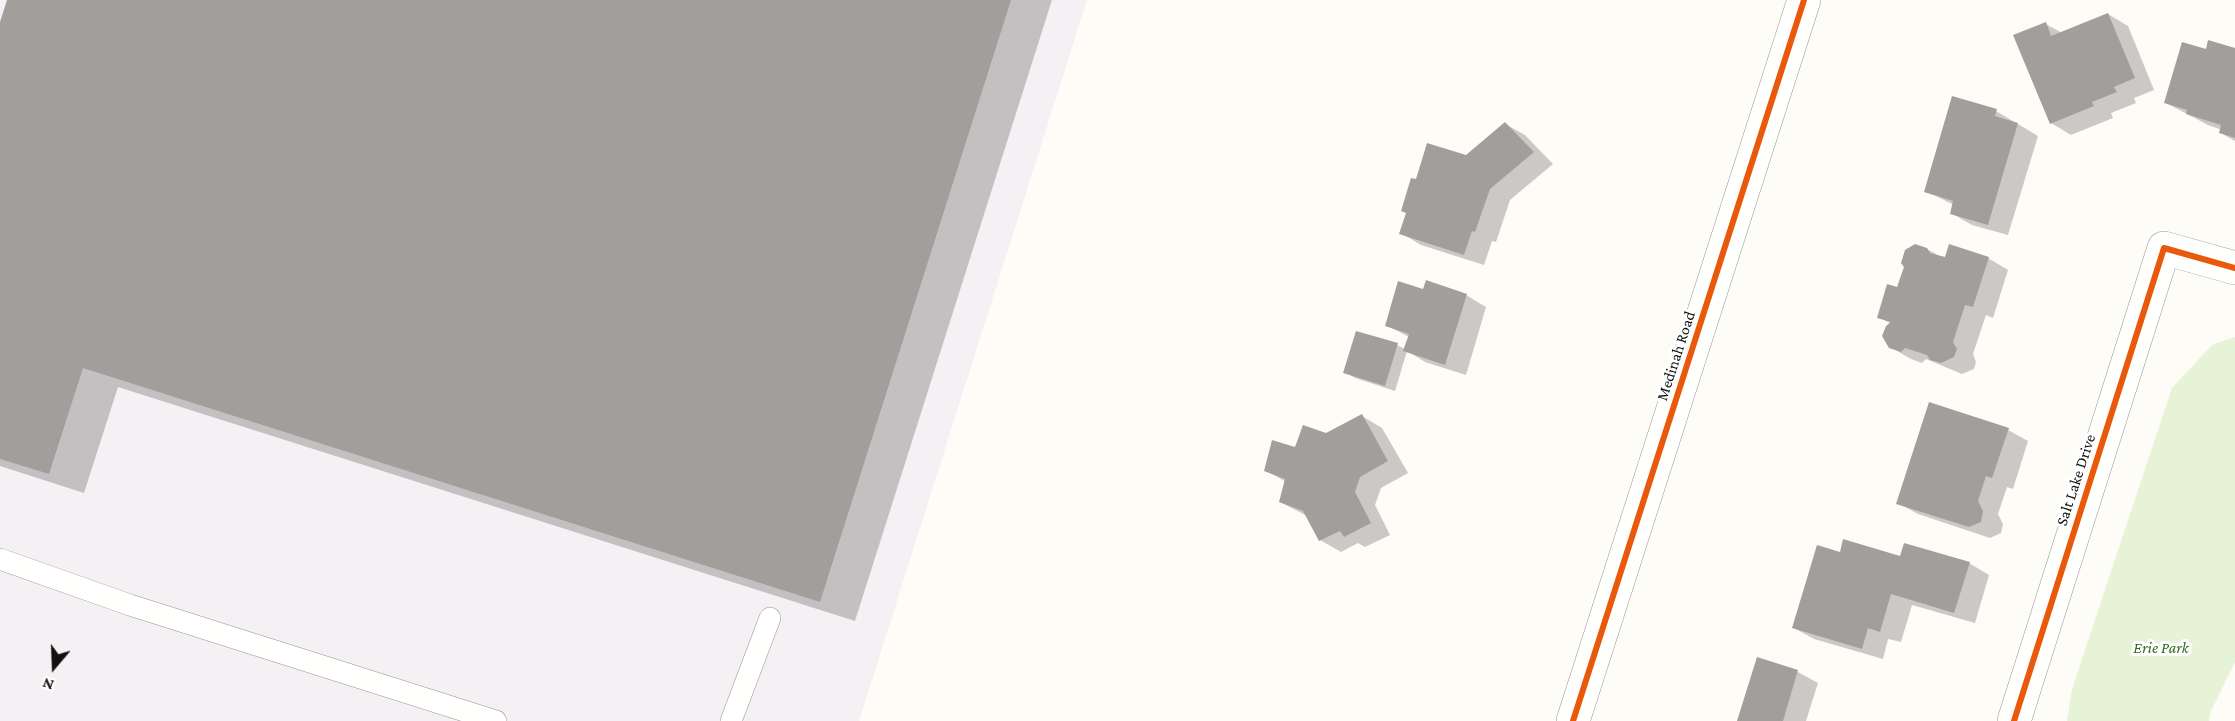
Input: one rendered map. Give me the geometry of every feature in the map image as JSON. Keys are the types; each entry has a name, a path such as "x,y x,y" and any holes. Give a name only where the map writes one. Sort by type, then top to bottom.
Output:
{"street":[{"name":"Medinah Road","path":"1574,721 1804,0"},
{"name":"Salt Lake Drive","path":"2014,721 2164,248 2235,268"}],"lane":[{"path":"0,559 142,608 496,721"},
{"path":"731,721 770,618"}],"shaded area":[{"path":"0,0 1087,0 859,721 0,721"}],"green space":[{"name":"Erie Park","path":"2235,337 2235,662 2210,713 2209,721 2067,721 2072,689 2172,388 2213,344"}],"building":[{"path":"7,0 1011,0 820,602 83,368 49,474 0,459 0,22"},
{"path":"2108,13 2135,78 2114,87 2117,92 2092,102 2094,106 2050,124 2013,35 2046,22 2051,36"},
{"path":"2208,40 2235,48 2235,138 2219,133 2221,125 2186,114 2187,110 2164,103 2182,42 2206,49"},
{"path":"1952,96 1997,109 1995,116 2018,123 1988,225 1950,214 1953,201 1924,192"},
{"path":"1505,122 1534,152 1490,189 1475,232 1472,231 1464,255 1399,234 1406,213 1401,211 1411,178 1416,179 1427,143 1466,155"},
{"path":"1915,244 1927,248 1930,253 1945,257 1949,244 1989,257 1973,307 1965,305 1953,342 1957,349 1954,357 1941,363 1930,360 1927,355 1905,348 1901,352 1889,348 1882,336 1886,326 1891,322 1877,318 1887,284 1897,287 1904,267 1901,263 1905,250"},
{"path":"1426,280 1467,294 1445,365 1403,351 1409,334 1385,326 1398,281 1423,289"},
{"path":"1356,331 1398,343 1385,386 1343,373"},
{"path":"1929,402 2009,428 1992,478 1986,476 1978,501 1983,511 1981,522 1969,527 1896,504"},
{"path":"1362,414 1388,461 1360,477 1355,492 1371,523 1344,537 1340,531 1319,541 1303,511 1279,502 1285,479 1264,471 1272,440 1295,447 1303,425 1326,433"},
{"path":"1843,539 1900,556 1904,543 1970,562 1954,613 1891,594 1880,632 1868,628 1862,649 1792,628 1817,545 1840,552"},
{"path":"1757,657 1798,670 1783,721 1737,721"}],"cycle path":[{"path":"1573,721 1804,0"},
{"path":"2014,721 2164,248 2235,268"}]}
